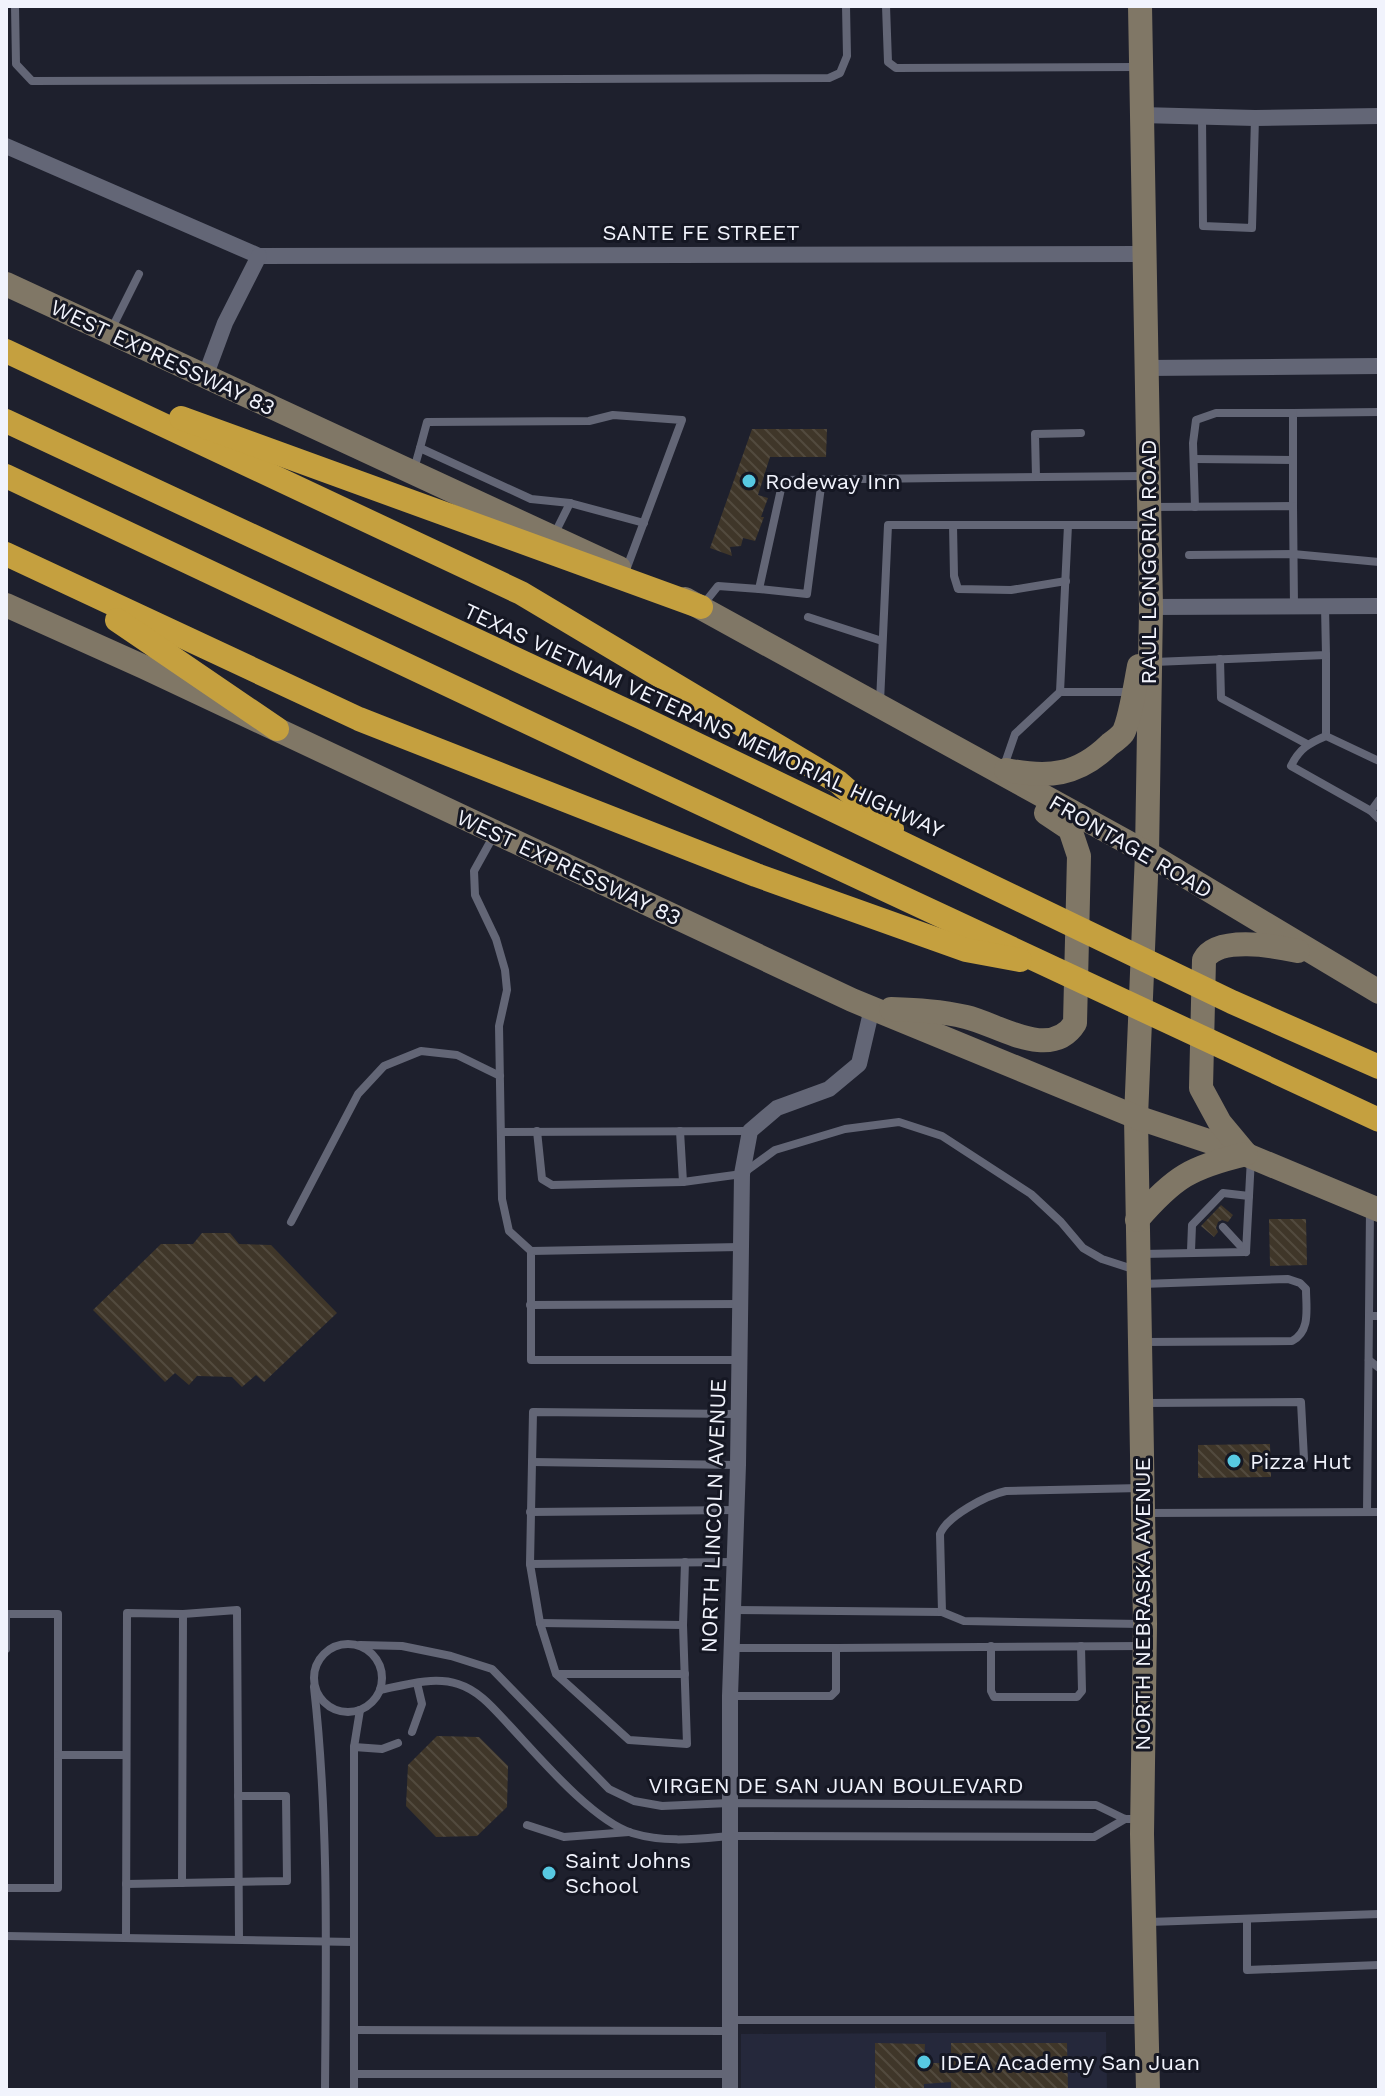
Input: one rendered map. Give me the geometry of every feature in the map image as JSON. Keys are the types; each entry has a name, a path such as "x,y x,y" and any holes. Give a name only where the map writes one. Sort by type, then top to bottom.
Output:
{"highway":[{"path":"6,351 521,593 838,782 914,849"},
{"path":"6,360 432,507 701,607"},
{"name":"TEXAS VIETNAM VETERANS MEMORIAL HIGHWAY","path":"6,421 628,712 1232,1002 1379,1067"},
{"path":"6,476 1373,1117"},
{"path":"6,544 277,729"},
{"path":"6,554 359,719 756,875 966,950 1050,965"}],"main road":[{"name":"RAUL LONGORIA ROAD","path":"1136,1117 1147,853 1150,616 1140,6"},
{"name":"WEST EXPRESSWAY 83","path":"6,284 554,536 701,607 879,706"},
{"name":"WEST EXPRESSWAY 83","path":"6,605 872,1008 1136,1117 1249,1156 1374,1208"},
{"path":"996,768 1023,773 1062,773 1097,757 1123,732 1150,616"},
{"name":"FRONTAGE ROAD","path":"879,706 996,768 1375,985"},
{"path":"872,1008 938,1011 969,1017 1027,1039 1050,1040 1071,1029 1075,1023 1077,845 1070,829 1010,788 996,768"},
{"path":"1137,1220 1166,1187 1199,1167 1249,1156 1220,1123 1201,1088 1204,957 1213,950 1230,945 1267,944 1318,955"},
{"name":"NORTH NEBRASKA AVENUE","path":"1136,1117 1145,1635 1133,1819 1144,1922 1148,2090"}],"street":[{"path":"1141,115 1255,118 1379,116"},
{"name":"SANTE FE STREET","path":"6,146 259,256 1143,254"},
{"path":"205,377 225,323 259,256"},
{"path":"1145,368 1379,366"},
{"path":"1150,616 1294,606 1379,606"},
{"path":"750,1131 777,1108 829,1089 859,1064 872,1008"},
{"name":"NORTH LINCOLN AVENUE","path":"730,2082 731,1648 738,1465 742,1174 750,1131"}],"lane":[{"path":"15,6 16,64 32,81 829,78 840,73 847,56 846,6"},
{"path":"886,6 888,62 896,68 1141,67"},
{"path":"1202,116 1203,226 1252,228 1255,118"},
{"path":"110,333 139,274"},
{"path":"1195,507 1194,425 1204,415 1379,412"},
{"path":"1293,413 1294,606"},
{"path":"413,472 427,422 589,421 613,415 682,420 626,571"},
{"path":"1036,477 1035,434 1081,433"},
{"path":"420,448 531,499 570,503 644,523"},
{"path":"1194,459 1293,460"},
{"path":"759,589 783,480 1149,476"},
{"path":"701,607 718,586 807,594 822,479"},
{"path":"554,536 570,503"},
{"path":"879,706 888,525 1068,525 1150,516 1195,507 1293,506"},
{"path":"953,525 954,576 958,589 1011,590 1066,581"},
{"path":"1060,692 1068,525"},
{"path":"1189,555 1293,554 1379,562"},
{"path":"1325,606 1326,736"},
{"path":"808,617 882,641"},
{"path":"1149,662 1326,655"},
{"path":"1220,659 1221,698 1307,744"},
{"path":"996,768 1015,734 1060,692 1133,692"},
{"path":"1379,761 1326,736 1307,744 1296,755 1291,766 1371,811 1379,819"},
{"path":"1371,811 1379,800"},
{"path":"495,832 474,871 475,895 496,939 507,990 499,1026 502,1199 509,1231 531,1251 740,1247"},
{"path":"291,1222 358,1094 384,1066 421,1051 457,1055 500,1076"},
{"path":"537,1131 542,1179 552,1185 683,1182 742,1174 775,1150 845,1129 899,1122 942,1136 1031,1194 1083,1248 1102,1259 1137,1269 1288,1279 1306,1289 1306,1328 1301,1336 1292,1341 1139,1342"},
{"path":"680,1131 683,1182"},
{"path":"501,1132 750,1131"},
{"path":"1246,1252 1249,1156"},
{"path":"1191,1251 1192,1225 1210,1212 1223,1193 1249,1196"},
{"path":"1367,1512 1369,1360 1374,1316 1374,1208"},
{"path":"1223,1227 1246,1252"},
{"path":"531,1251 531,1360 739,1360"},
{"path":"1137,1269 1191,1251 1246,1252"},
{"path":"530,1305 740,1304"},
{"path":"1369,1360 1379,1368"},
{"path":"1140,1403 1301,1402 1304,1459"},
{"path":"685,1562 683,1625 687,1744 629,1740 556,1674 540,1623 530,1564 533,1412 738,1414"},
{"path":"1368,1460 1379,1448"},
{"path":"532,1462 738,1465"},
{"path":"942,1612 940,1534 944,1524 990,1494 1142,1488"},
{"path":"530,1512 736,1510"},
{"path":"1142,1513 1379,1512"},
{"path":"530,1564 734,1562"},
{"path":"732,1609 942,1612 964,1621 1145,1635"},
{"path":"126,1938 127,1613 183,1614 237,1610 239,1939"},
{"path":"6,1649 6,1614 58,1614 58,1888 6,1888"},
{"path":"182,1883 183,1614"},
{"path":"540,1623 683,1625"},
{"path":"731,1648 1081,1646 1145,1635"},
{"name":"VIRGEN DE SAN JUAN BOULEVARD","path":"325,2090 323,1771 314,1687 316,1664 322,1654 343,1644 402,1646 451,1656 492,1669 609,1789 634,1801 662,1806 729,1803 1096,1805 1133,1819"},
{"path":"314,1687 327,1706 349,1712 368,1705 380,1690 381,1667 375,1657 360,1645"},
{"path":"991,1646 991,1691 994,1697 1077,1697 1082,1691 1081,1646"},
{"path":"730,1696 831,1696 836,1691 836,1648"},
{"path":"556,1674 685,1674"},
{"path":"380,1690 436,1681 458,1684 482,1696 592,1810 630,1832"},
{"path":"412,1732 422,1704 417,1683"},
{"path":"354,2090 354,1747 360,1710"},
{"path":"354,1747 382,1749 398,1743"},
{"path":"58,1755 126,1755"},
{"path":"126,1884 287,1881 286,1796 238,1796"},
{"path":"527,1825 564,1837 630,1832 662,1839 687,1840 729,1836 1094,1837 1133,1819"},
{"path":"1144,1922 1379,1914"},
{"path":"1247,1919 1247,1970 1379,1965"},
{"path":"6,1936 354,1942"},
{"path":"354,2030 1147,2020"},
{"path":"354,2074 730,2082"}],"shaded area":[{"name":"IDEA Academy San Juan","path":"1106,2032 1107,2090 741,2090 741,2034"}],"building":[{"name":"Rodeway Inn","path":"752,429 827,429 826,457 770,457 758,495 768,498 755,541 743,538 741,546 730,547 732,556 710,548"},
{"path":"1221,1205 1233,1215 1228,1222 1218,1222 1218,1232 1214,1237 1201,1226"},
{"path":"1269,1219 1306,1219 1307,1265 1270,1266"},
{"path":"202,1233 230,1233 239,1244 271,1245 337,1313 264,1382 256,1375 242,1387 232,1377 197,1376 189,1385 175,1373 165,1382 93,1310 161,1244 193,1244"},
{"name":"Pizza Hut","path":"1270,1444 1271,1477 1198,1478 1198,1445"},
{"path":"437,1736 479,1737 508,1766 507,1807 477,1836 436,1837 406,1806 408,1765"},
{"path":"875,2043 925,2044 924,2063 951,2063 951,2043 1067,2043 1068,2090 951,2090 951,2082 924,2084 924,2090 875,2090"}],"place":[{"name":"Rodeway Inn","path":"749,481"},
{"name":"Pizza Hut","path":"1234,1461"},
{"name":"Saint Johns School","path":"549,1873"},
{"name":"IDEA Academy San Juan","path":"924,2062"}]}
